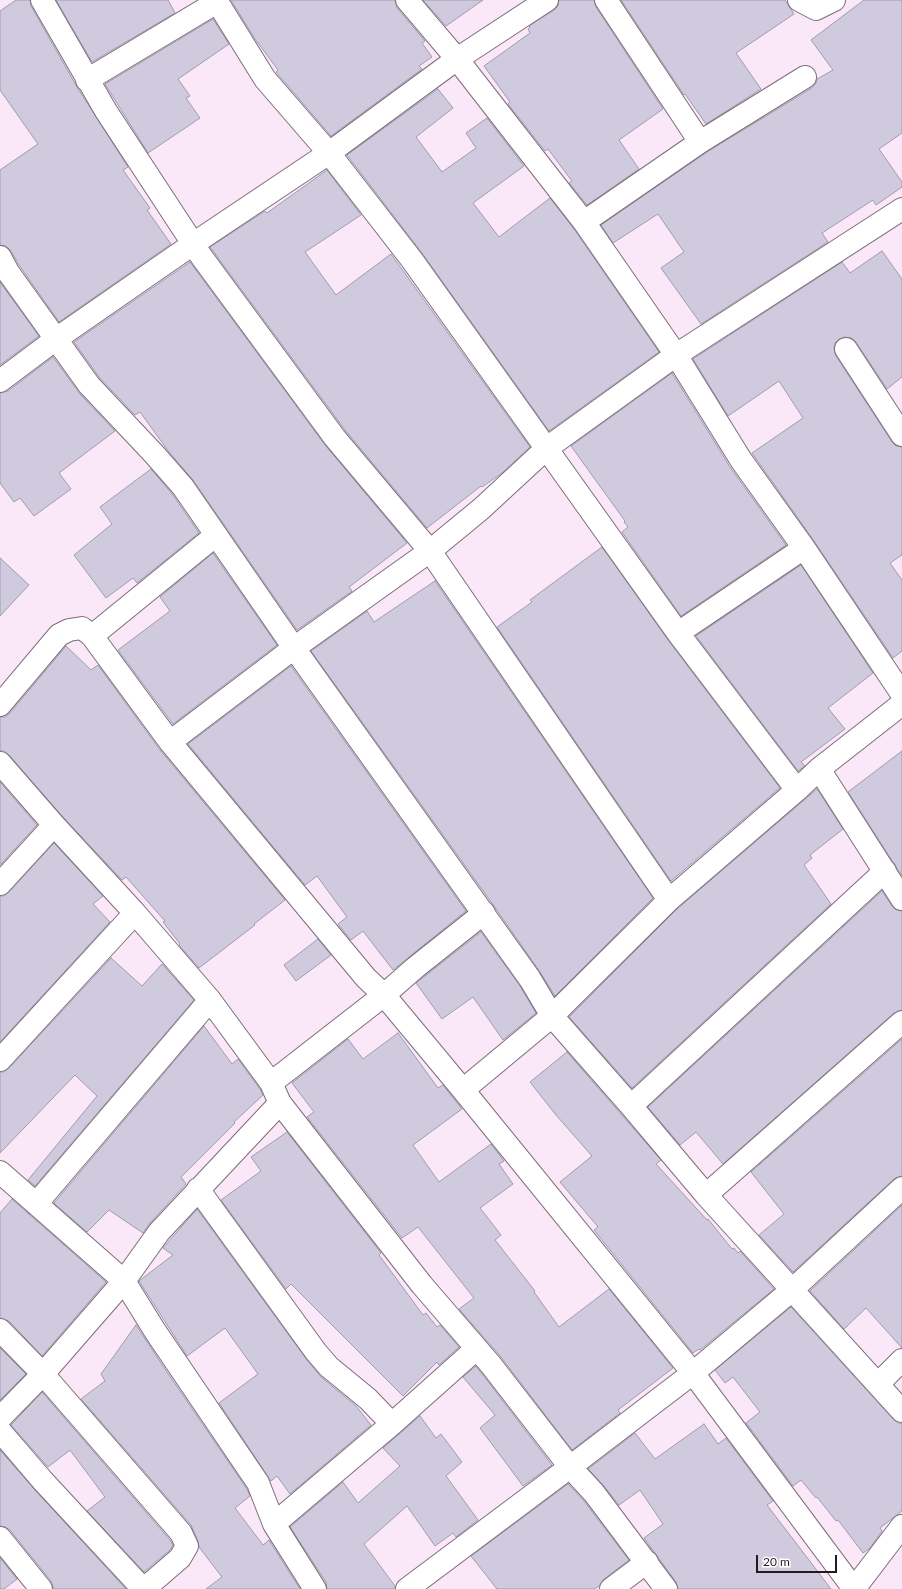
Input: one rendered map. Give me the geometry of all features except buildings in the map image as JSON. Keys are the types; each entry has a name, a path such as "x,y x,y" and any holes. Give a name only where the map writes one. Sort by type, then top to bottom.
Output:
{"street":[{"path":"42,0 106,111 193,244 335,438 430,551 669,900"},
{"path":"407,0 457,59 584,222 676,355 741,460 804,548 902,694"},
{"path":"0,381 56,339 193,244 329,153 457,59 547,0"},
{"path":"606,0 700,142"},
{"path":"799,0 816,9 834,0"},
{"path":"87,80 216,1 265,79 329,153 412,260 678,633 797,790"},
{"path":"584,222 700,142 805,77"},
{"path":"170,742 294,648 430,551 481,509 547,448 676,355 902,209"},
{"path":"0,258 8,272 89,385 183,487 294,648 484,913 530,979 552,1016 706,1195 902,1410"},
{"path":"846,349 902,435"},
{"path":"92,636 216,535"},
{"path":"678,633 804,548"},
{"path":"0,705 59,635 70,630 82,628 92,636 170,742 366,978 384,995 463,1090 693,1373 854,1589 902,1526"},
{"path":"463,1090 552,1016 669,900 797,790 819,769 902,704"},
{"path":"0,763 54,825 135,913 210,1000 271,1083 280,1103 417,1279 491,1365 570,1467 594,1493 666,1589"},
{"path":"819,769 902,899"},
{"path":"0,884 54,825"},
{"path":"631,1106 885,871"},
{"path":"0,1060 135,913"},
{"path":"271,1083 384,995 416,967 484,913"},
{"path":"36,1204 210,1000"},
{"path":"706,1195 902,1022"},
{"path":"0,1418 43,1374 124,1281 159,1232 280,1103"},
{"path":"0,1172 124,1281 258,1483 274,1524 315,1589"},
{"path":"407,1589 693,1373 792,1290 902,1188"},
{"path":"198,1189 316,1352 329,1367 368,1399 392,1424"},
{"path":"0,1330 43,1374 181,1533 187,1546 180,1558 143,1589 43,1481 0,1431"},
{"path":"274,1524 392,1424 476,1349"},
{"path":"878,1384 902,1360"},
{"path":"0,1538 41,1589"},
{"path":"611,1589 647,1562"}]}
